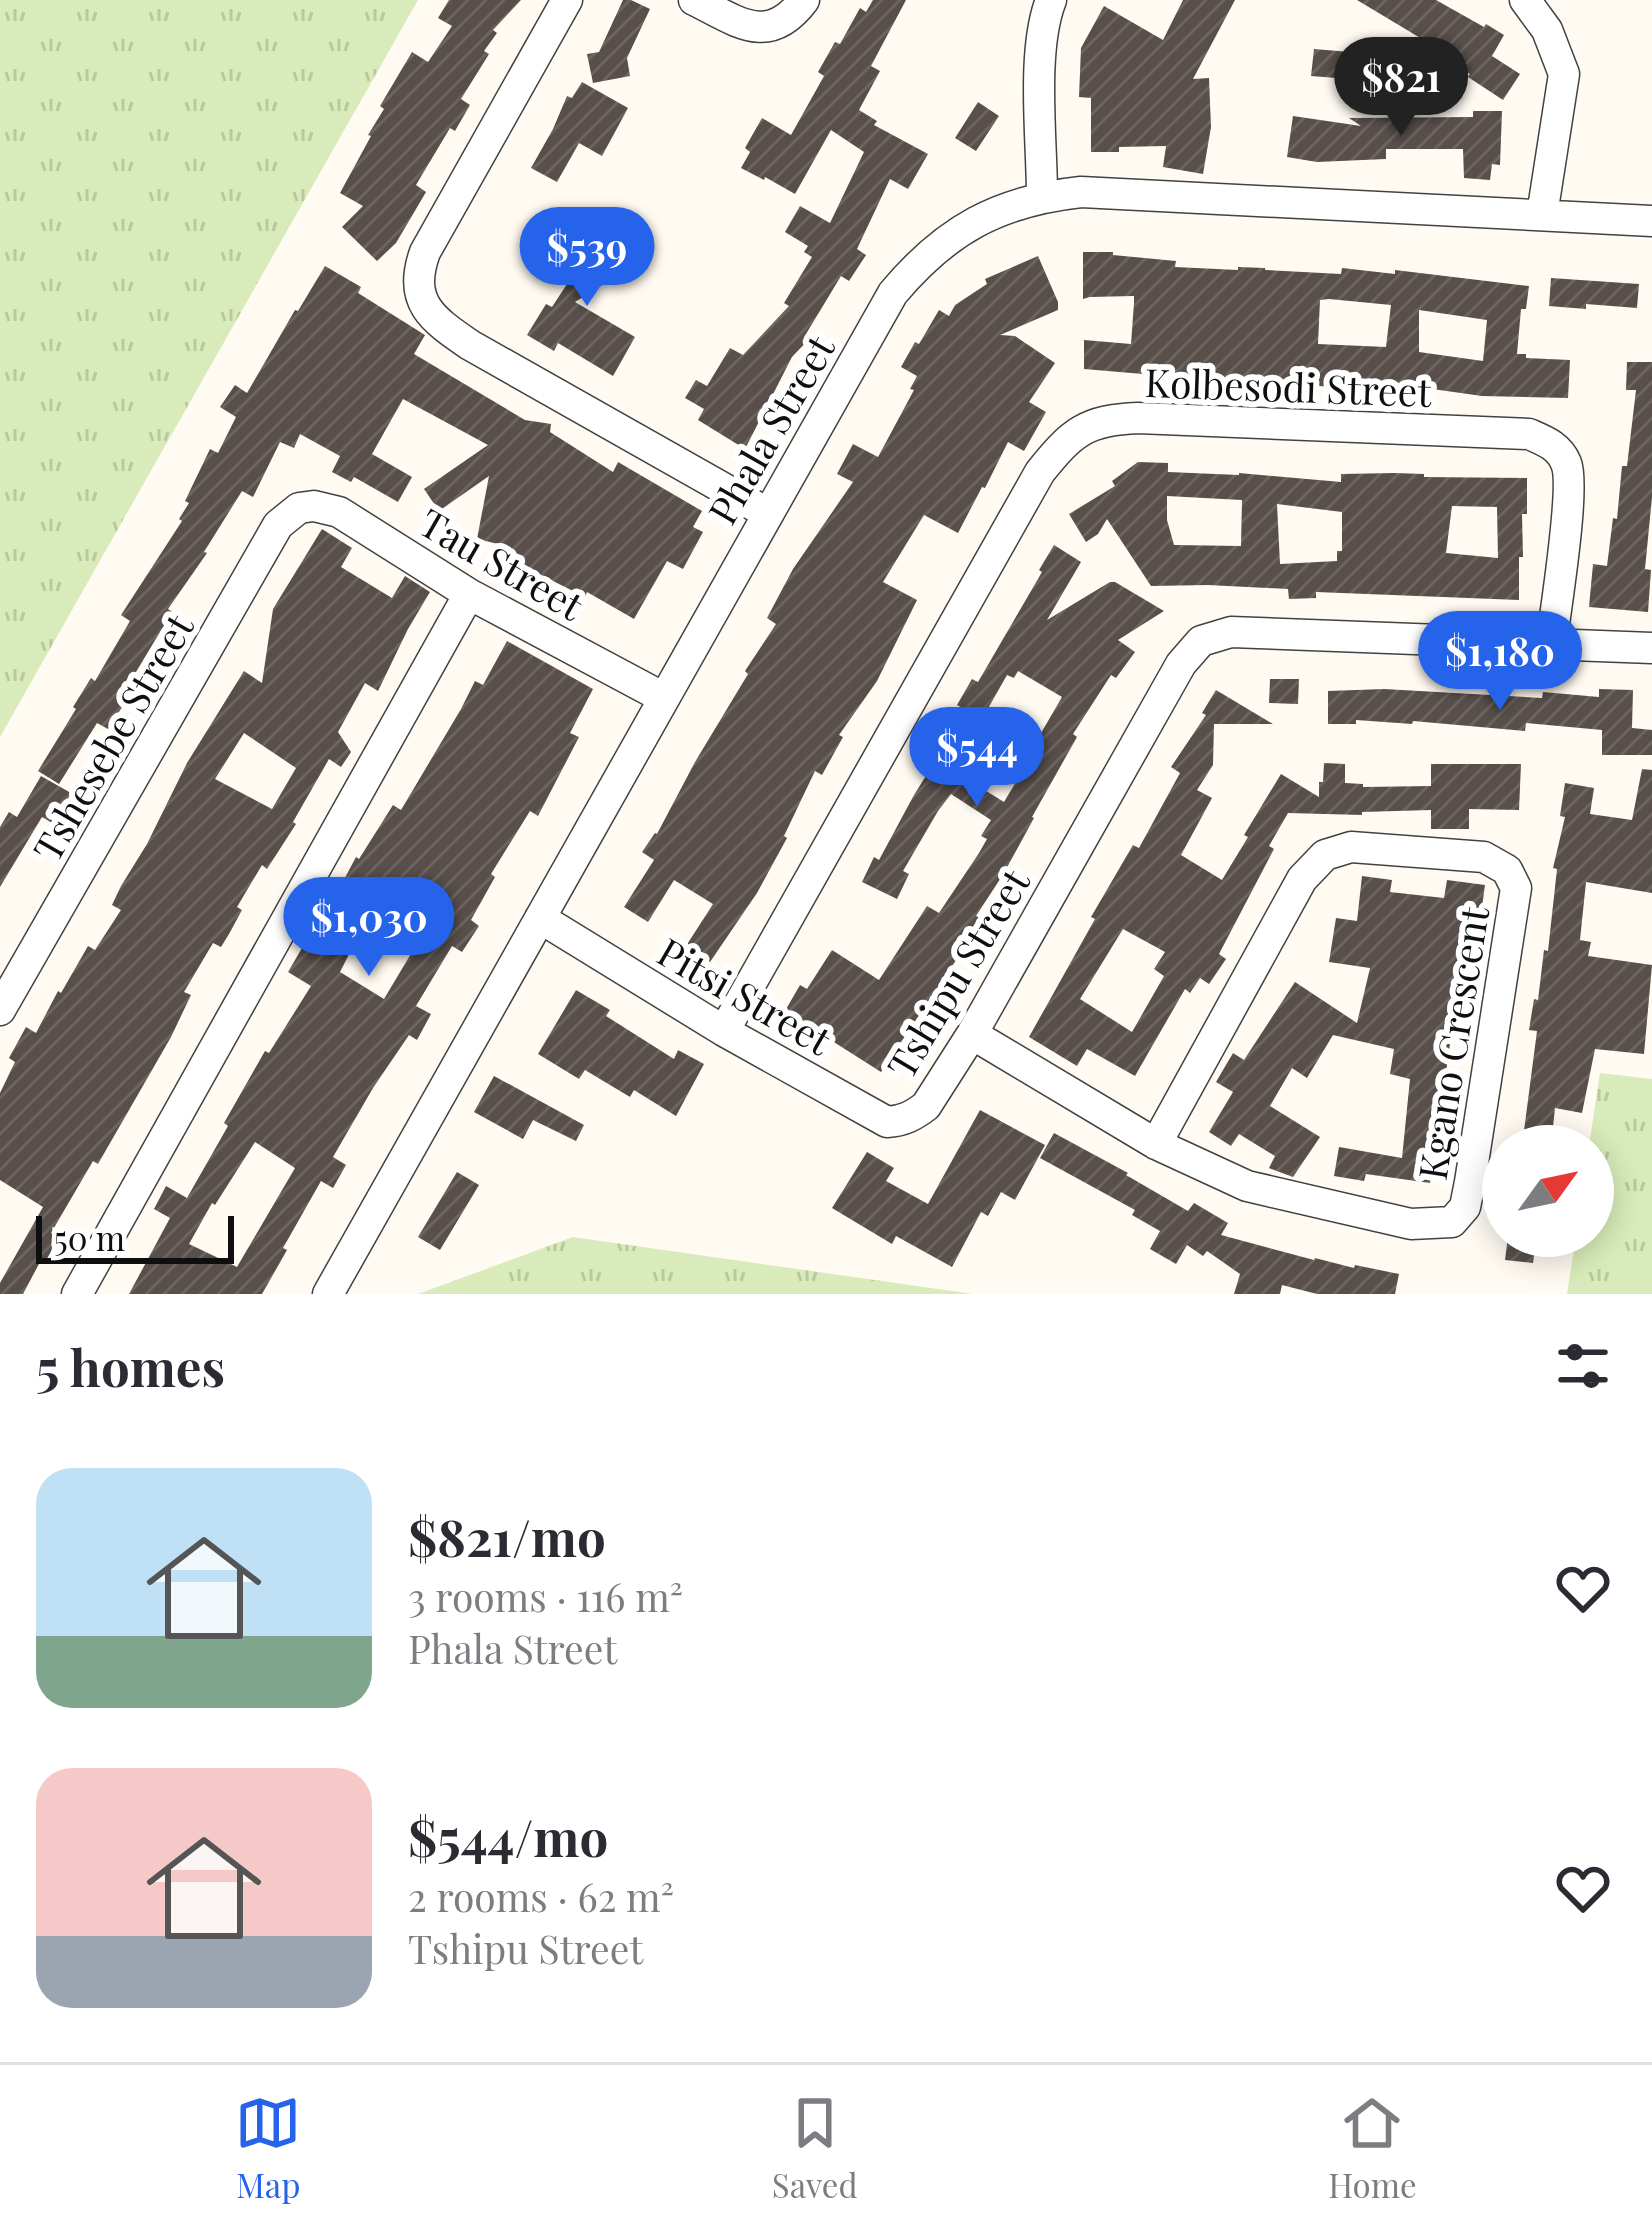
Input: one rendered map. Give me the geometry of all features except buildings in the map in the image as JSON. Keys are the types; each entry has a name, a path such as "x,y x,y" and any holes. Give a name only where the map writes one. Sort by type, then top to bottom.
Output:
{"street":[{"path":"567,0 425,252 417,274 421,299 434,321 470,345 767,513"},
{"path":"694,0 747,27 764,28 793,15 804,0"},
{"path":"1042,196 1040,58 1051,0"},
{"path":"1525,0 1547,30 1564,74 1542,215"},
{"name":"Phala Street","path":"328,1294 892,293 944,241 975,222 1042,196 1112,192 1652,220"},
{"name":"Kolbesodi Street","path":"724,1030 1040,472 1078,430 1114,419 1138,418 1529,434 1554,444 1568,465 1569,493 1551,646"},
{"name":"Tau Street","path":"299,508 339,512 469,594 664,698"},
{"name":"Tshesebe Street","path":"0,1010 278,525 299,508"},
{"path":"77,1294 469,594"},
{"name":"Tshipu Street","path":"915,1115 926,1106 973,1034 1181,664 1201,641 1231,632 1652,648"},
{"name":"Kgano Crescent","path":"973,1034 1156,1144 1247,1186 1411,1224 1452,1222 1465,1208 1470,1183 1516,888 1507,869 1484,857 1351,847 1325,855 1301,879 1156,1144"},
{"name":"Pitsi Street","path":"540,918 886,1122 915,1115"}],"green space":[{"path":"0,0 418,0 0,737"},
{"path":"1600,1073 1652,1079 1652,1294 1567,1294 1573,1257 1614,1257 1614,1125 1592,1125"},
{"path":"573,1237 973,1294 418,1294"}]}
